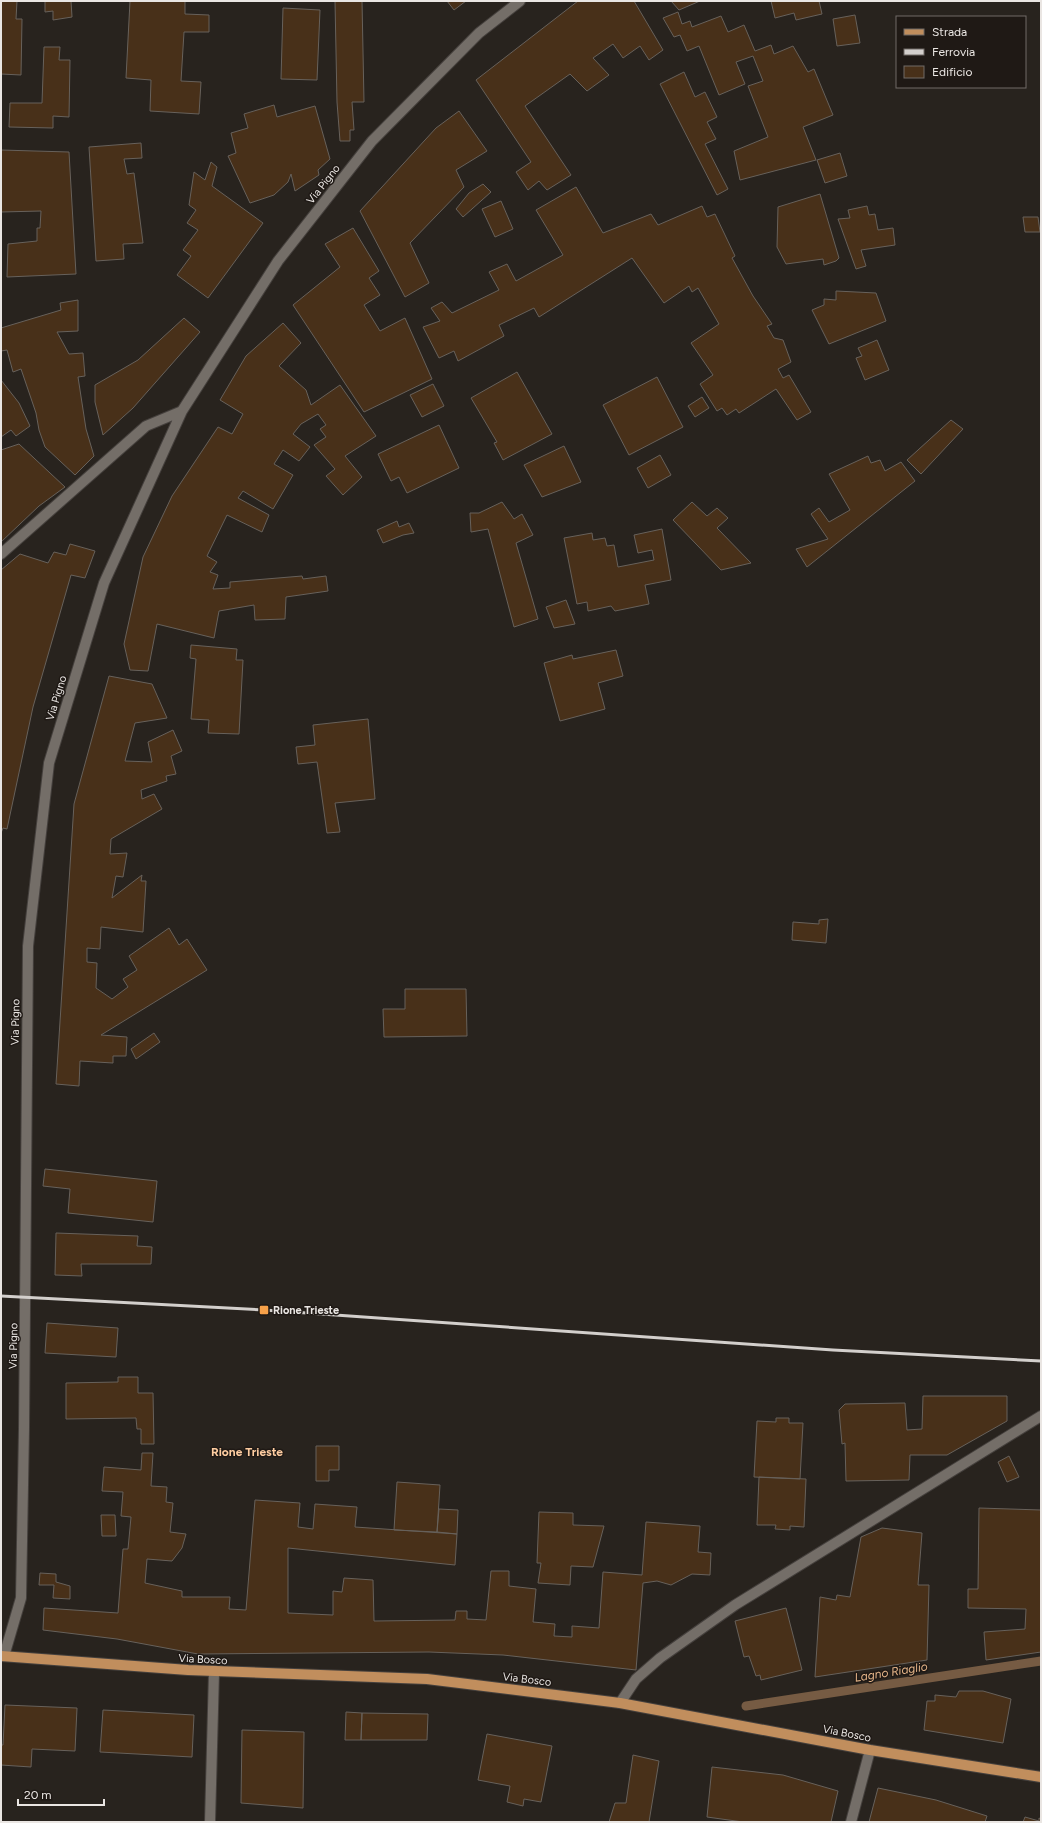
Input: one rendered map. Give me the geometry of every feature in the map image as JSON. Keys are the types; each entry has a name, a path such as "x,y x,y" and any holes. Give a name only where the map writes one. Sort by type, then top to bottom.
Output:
{"main road":[{"name":"Via Bosco","path":"2,1656 214,1672 427,1679 620,1703 870,1750 1041,1777"}],"street":[{"name":"Via Pigno","path":"2,1656 21,1598 28,946 49,763 104,583 182,411 278,261 372,141 479,33 520,1"},
{"path":"1,554 146,426 182,411"},
{"path":"620,1703 636,1679 660,1658 735,1605 1041,1416"},
{"path":"210,1822 214,1672"},
{"path":"851,1822 870,1750"}],"building":[{"path":"1,1 17,1 16,19 22,19 21,75 1,74"},
{"path":"45,1 71,1 72,17 53,20 53,11 45,12"},
{"path":"130,1 185,1 185,14 209,15 209,32 184,32 181,81 201,82 199,114 150,111 151,80 126,78"},
{"path":"335,1 362,1 364,102 352,102 354,130 350,130 350,141 340,141 337,102"},
{"path":"447,1 466,1 454,10"},
{"path":"578,1 634,1 663,50 649,60 640,46 623,58 613,44 593,58 609,75 587,91 570,74 525,106 571,175 547,190 539,181 528,190 516,172 531,162 476,80"},
{"path":"671,1 700,1 679,10"},
{"path":"771,1 819,1 822,14 796,20 794,13 775,18"},
{"path":"283,8 320,10 317,80 281,79"},
{"path":"678,12 682,24 690,21 692,27 721,16 728,32 744,25 755,51 771,45 774,54 793,46 808,72 814,69 833,115 803,127 816,160 740,180 734,151 768,137 748,86 763,81 753,56 736,62 745,84 719,95 699,46 687,51 680,35 674,37 663,18"},
{"path":"855,15 860,43 837,46 833,19"},
{"path":"44,47 60,47 59,60 70,60 69,117 53,116 53,128 9,127 10,103 42,103"},
{"path":"684,72 695,97 705,92 717,117 707,122 716,139 705,144 728,189 717,195 660,84"},
{"path":"274,105 277,117 315,106 330,159 318,170 319,175 295,191 291,174 288,182 274,195 250,203 228,156 236,153 231,133 248,128 244,114"},
{"path":"459,111 487,151 456,170 464,187 410,243 429,283 405,297 360,211 436,128"},
{"path":"141,143 142,158 124,159 127,174 134,173 143,243 123,244 124,259 96,261 89,147"},
{"path":"1,150 69,152 76,274 7,277 8,244 37,241 37,228 40,228 41,211 1,212"},
{"path":"840,153 847,176 825,183 817,160"},
{"path":"211,162 217,167 212,186 263,223 208,298 177,275 191,256 183,250 198,230 187,223 196,210 189,205 194,172 205,180"},
{"path":"483,184 491,192 463,217 456,209 469,193"},
{"path":"576,187 603,233 651,214 658,225 702,206 707,217 715,214 735,256 732,258 753,296 772,324 767,326 774,338 783,340 791,362 778,369 783,378 789,375 811,412 797,420 776,389 739,413 736,409 727,415 722,408 717,411 700,384 713,375 691,343 719,324 698,288 692,292 689,286 664,303 632,258 539,317 534,308 499,325 504,336 458,361 454,351 439,358 423,327 440,321 431,308 442,302 452,313 499,290 489,272 507,264 516,281 563,255 536,210"},
{"path":"820,194 839,258 836,261 824,265 823,259 786,264 777,247 778,207"},
{"path":"501,201 513,229 495,237 482,209"},
{"path":"867,206 869,215 875,214 878,230 893,228 895,245 861,250 866,266 856,269 838,219 850,218 848,210"},
{"path":"1023,217 1038,217 1040,232 1025,232"},
{"path":"353,228 379,271 369,278 380,295 364,305 380,331 405,318 432,379 364,412 293,305 340,267 325,244"},
{"path":"836,291 876,293 886,321 829,344 812,310 824,305 824,299 836,300"},
{"path":"78,300 78,331 57,332 69,354 83,353 85,376 78,377 86,429 94,456 75,475 45,447 39,430 36,413 21,369 13,372 7,350 1,351 1,328 61,310 60,303"},
{"path":"184,318 200,332 133,408 103,435 95,402 95,385 138,360"},
{"path":"283,323 301,343 279,366 306,390 311,405 340,385 376,436 345,456 362,477 343,495 326,476 335,469 314,445 326,437 320,429 326,425 318,414 301,424 293,434 310,447 299,461 283,450 274,464 293,475 273,509 243,491 238,498 269,515 262,532 227,515 207,556 217,562 210,572 218,575 213,589 230,588 230,582 302,576 303,579 326,576 328,591 286,597 285,619 255,620 254,605 219,611 214,638 157,624 148,671 130,670 124,644 143,557 172,496 218,427 232,434 243,414 220,400 246,356"},
{"path":"877,340 889,370 865,380 856,358 862,356 858,348"},
{"path":"517,372 552,434 503,460 494,443 497,442 471,398"},
{"path":"657,377 683,427 629,455 603,405"},
{"path":"1,380 19,403 30,426 16,436 11,430 1,437"},
{"path":"433,384 444,406 422,417 410,395"},
{"path":"702,397 709,408 695,417 688,406"},
{"path":"951,420 963,429 921,474 907,460"},
{"path":"439,425 459,468 407,493 399,477 391,481 378,454"},
{"path":"19,444 65,487 39,506 1,542 1,450"},
{"path":"564,446 581,482 542,497 524,465"},
{"path":"660,455 671,475 648,488 637,468"},
{"path":"868,456 871,463 880,460 885,471 901,462 915,481 807,567 796,549 828,539 811,514 819,508 829,522 850,510 829,474"},
{"path":"502,502 514,519 522,514 533,535 516,543 538,619 514,627 488,529 471,532 470,513 479,513"},
{"path":"692,502 707,516 717,508 728,518 717,528 751,563 721,570 673,520"},
{"path":"397,521 399,527 409,523 414,533 403,535 383,543 377,530"},
{"path":"662,529 671,580 645,585 649,604 615,611 611,606 588,611 587,602 577,604 564,538 592,533 593,540 605,538 607,546 614,545 618,567 654,560 652,550 638,553 634,535"},
{"path":"70,544 95,551 85,578 71,575 33,707 7,829 3,828 1,833 1,570 20,554 48,563 54,552 66,555"},
{"path":"566,600 575,624 554,628 546,607"},
{"path":"191,645 237,649 236,660 243,660 239,734 208,733 209,720 191,719 196,659 190,658"},
{"path":"616,650 623,676 598,683 605,709 560,721 544,663 572,655 573,659"},
{"path":"109,676 152,684 167,718 135,723 125,761 152,762 148,742 173,730 182,751 171,756 176,774 166,776 167,781 141,790 142,799 154,794 162,809 111,839 110,854 127,853 123,877 116,876 112,898 142,875 141,881 146,881 143,932 101,927 100,949 87,948 87,962 97,963 96,988 112,999 128,987 123,979 137,970 129,956 169,928 179,945 187,939 207,970 101,1035 127,1037 126,1056 113,1056 113,1063 80,1061 79,1086 56,1084 74,804"},
{"path":"368,719 375,799 335,803 340,832 327,833 317,762 298,764 296,747 315,745 313,725"},
{"path":"828,919 826,943 792,940 793,922 819,924 819,920"},
{"path":"405,989 466,989 467,1036 384,1037 383,1009 405,1009"},
{"path":"154,1033 160,1042 136,1059 131,1049"},
{"path":"45,1169 157,1181 153,1222 68,1213 70,1189 43,1186"},
{"path":"56,1233 138,1236 137,1246 152,1247 151,1264 81,1264 82,1276 55,1275"},
{"path":"47,1323 118,1328 116,1357 45,1353"},
{"path":"118,1377 138,1377 138,1393 153,1393 154,1444 141,1444 141,1429 137,1429 136,1418 66,1419 66,1383 118,1382"},
{"path":"923,1396 1007,1396 1007,1421 947,1455 910,1455 909,1480 846,1481 845,1443 842,1444 839,1410 845,1404 905,1403 907,1430 922,1429"},
{"path":"776,1418 789,1418 789,1423 803,1423 800,1479 754,1477 757,1421 776,1422"},
{"path":"316,1446 339,1446 339,1470 329,1470 329,1481 316,1481"},
{"path":"142,1453 153,1453 151,1486 167,1487 166,1502 173,1503 170,1532 186,1534 182,1548 172,1561 147,1559 145,1583 182,1591 182,1597 230,1597 229,1609 246,1610 255,1500 300,1503 298,1527 313,1529 315,1504 357,1507 355,1527 457,1534 455,1565 288,1548 288,1613 333,1615 333,1591 342,1592 344,1578 373,1580 374,1621 455,1620 456,1611 467,1611 467,1619 486,1620 491,1571 509,1571 509,1586 536,1589 533,1622 555,1624 554,1636 572,1637 572,1626 599,1628 603,1572 642,1575 646,1522 700,1526 698,1552 711,1553 710,1575 692,1574 671,1585 657,1581 643,1583 636,1670 503,1655 429,1652 198,1654 117,1639 43,1630 44,1608 118,1613 123,1549 128,1549 131,1517 121,1516 123,1492 102,1491 104,1467 141,1470"},
{"path":"1009,1456 1019,1477 1007,1482 998,1462"},
{"path":"759,1477 806,1479 804,1527 790,1526 790,1530 775,1529 776,1525 757,1525"},
{"path":"397,1482 440,1485 437,1532 394,1530"},
{"path":"979,1508 1041,1510 1041,1652 986,1660 984,1632 1025,1629 1026,1609 968,1608 968,1589 978,1589"},
{"path":"439,1509 458,1510 457,1534 437,1532"},
{"path":"539,1512 573,1513 573,1525 604,1526 593,1567 571,1566 570,1585 538,1583 541,1563 537,1563"},
{"path":"101,1515 115,1515 116,1536 102,1536"},
{"path":"882,1528 922,1533 918,1585 929,1585 927,1660 815,1677 820,1597 836,1600 837,1595 850,1597 861,1537"},
{"path":"40,1573 56,1574 56,1582 70,1586 70,1599 53,1598 54,1585 39,1585"},
{"path":"786,1608 802,1670 761,1680 760,1675 756,1676 749,1656 744,1657 735,1621"},
{"path":"959,1691 983,1691 1011,1699 1003,1743 924,1730 927,1701 935,1701 935,1695 956,1697"},
{"path":"5,1705 77,1708 75,1751 32,1749 31,1767 1,1765 1,1745 3,1745"},
{"path":"103,1710 194,1715 192,1757 100,1752"},
{"path":"346,1712 362,1713 361,1740 345,1740"},
{"path":"362,1713 428,1714 427,1740 361,1740"},
{"path":"242,1730 304,1732 303,1808 241,1803"},
{"path":"487,1734 552,1746 541,1802 524,1799 523,1806 507,1802 510,1786 478,1780"},
{"path":"633,1755 659,1761 649,1822 609,1822 615,1803 626,1803"},
{"path":"712,1767 783,1775 838,1791 831,1822 743,1822 707,1817"},
{"path":"878,1788 936,1800 987,1816 985,1822 869,1822"},
{"path":"1025,1817 1039,1821 1039,1818 1041,1819 1041,1822 1023,1822"}],"waterway":[{"name":"Lagno Riaglio","path":"746,1706 1041,1661"}],"railway":[{"path":"1,1296 264,1310 833,1350 1041,1361"}],"place":[{"name":"Rione Trieste","path":"264,1310"}],"district":[{"name":"Rione Trieste","path":"247,1452"}]}
